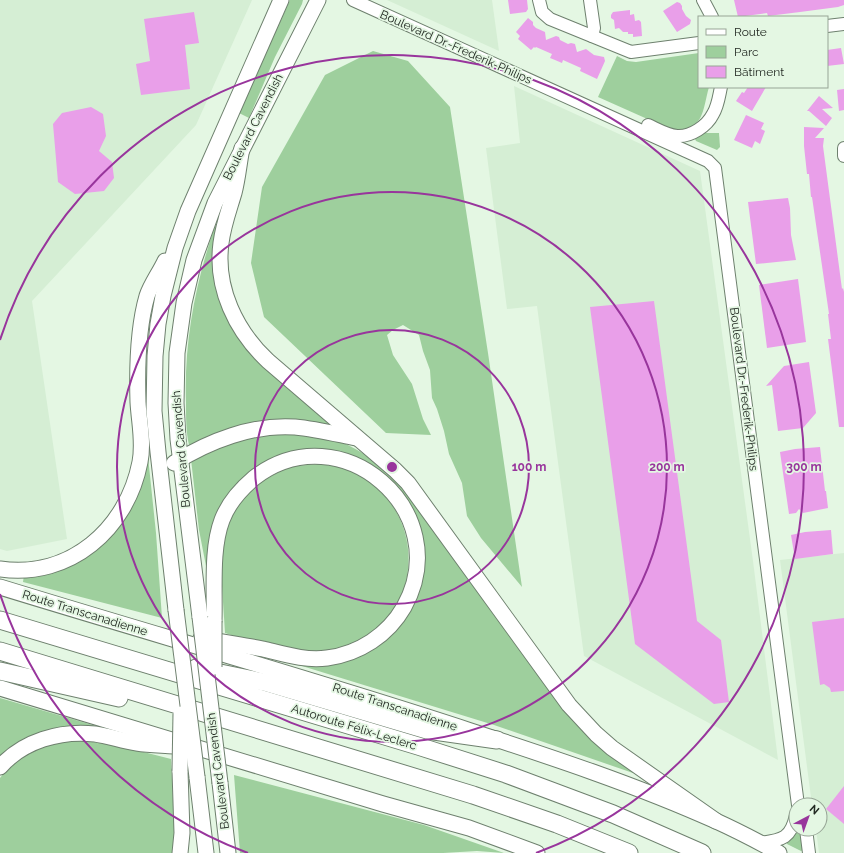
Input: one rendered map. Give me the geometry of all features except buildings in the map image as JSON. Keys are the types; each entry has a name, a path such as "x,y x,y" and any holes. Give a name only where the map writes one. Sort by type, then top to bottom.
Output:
{"highway":[{"name":"Autoroute Félix-Leclerc","path":"0,620 426,748 506,774 613,814 702,853"},
{"path":"74,643 268,683 427,730 497,740"},
{"path":"0,651 479,797 551,822 629,853"},
{"path":"0,671 250,727"}],"main road":[{"name":"Boulevard Cavendish","path":"206,853 160,472 154,411 155,356 163,296 170,264 179,235 203,175 281,0"},
{"name":"Boulevard Cavendish","path":"228,853 178,433 176,386 177,353 184,303 194,260 209,215 318,0"},
{"path":"242,148 234,192 224,226 220,251 221,273 228,302 240,327 257,350 408,483 569,705 582,720 616,751 716,821"},
{"path":"0,569 13,571 34,569 55,564 73,556 100,537 110,527 125,506 134,485 140,461 141,448 138,377 144,310 148,295 179,235"},
{"path":"160,472 196,451 238,434 264,428 300,428 357,438"},
{"path":"121,624 261,649 305,658 328,658 352,652 376,639 402,612 411,593 416,571 417,546 411,523 401,504 386,486 368,471 346,461 321,457 294,459 271,467 261,473 242,489 233,500 218,531 215,555 214,621 214,732"},
{"name":"Route Transcanadienne","path":"0,587 384,702 598,774 716,821 779,853"},
{"path":"180,853 182,833 180,772 183,663"},
{"path":"0,688 383,804 469,828 537,853"},
{"path":"0,767 12,756 31,744 42,739 63,734 95,734 138,743 202,749"}],"street":[{"name":"Boulevard Dr.-Frederik-Philips","path":"353,0 708,161 715,168 797,797"},
{"path":"539,0 542,12 546,16 631,52 698,43"},
{"path":"590,0 594,28 592,36"},
{"path":"703,0 711,16"},
{"path":"828,26 844,24"},
{"name":"Boulevard Dr.-Frederik-Philips","path":"537,84 560,85 654,128 669,134 682,136 699,129 714,114 721,88"},
{"path":"844,148 844,156"},
{"path":"760,843 781,839 788,835"},
{"path":"807,837 809,853"}],"shaded area":[{"path":"0,0 252,0 196,125 32,301 67,539 7,551 0,549"},
{"path":"387,0 492,0 499,51"},
{"path":"514,86 700,171 753,561 778,760 584,656 537,306 507,309 486,148 520,143"},
{"path":"844,553 844,853 819,853 817,837 828,837 828,797 811,797 780,560"}],"green space":[{"path":"290,0 303,0 275,57 249,118 239,113"},
{"path":"373,51 408,61 450,107 522,587 481,538 467,516 462,483 449,454 444,431 432,398 430,370 419,335 403,325 387,335 393,355 412,384 423,419 431,435 386,433 264,317 251,263 262,187 325,75"},
{"path":"698,53 698,88 709,88 703,112 696,123 691,127 672,130 598,97 617,56 627,61 636,62"},
{"path":"701,133 719,133 720,147 717,150 696,141 694,137"},
{"path":"215,226 218,227 228,316 332,424 329,426 189,445 186,424 186,380 189,335 192,313 202,270"},
{"path":"292,432 323,437 341,442 369,457 395,477 500,619 634,770 633,773 494,725 302,666 303,663 322,664 405,614 415,522 343,455 250,475 209,567 206,566 199,530 191,459 240,439"},
{"path":"147,447 156,533 162,618 23,582 24,575 99,545"},
{"path":"318,464 355,473 383,493 401,521 408,552 405,584 392,613 368,637 332,651 307,652 278,648 225,633 221,571 222,549 228,521 240,502 256,485 282,470 296,466"},
{"path":"0,698 96,726 95,730 0,760"},
{"path":"68,740 107,744 171,759 175,841 174,853 0,853 0,778 15,762 31,752"},
{"path":"234,775 424,825 504,853 477,851 443,853 240,853"},
{"path":"790,837 802,837 803,850 801,851 787,844 786,842"}]}
